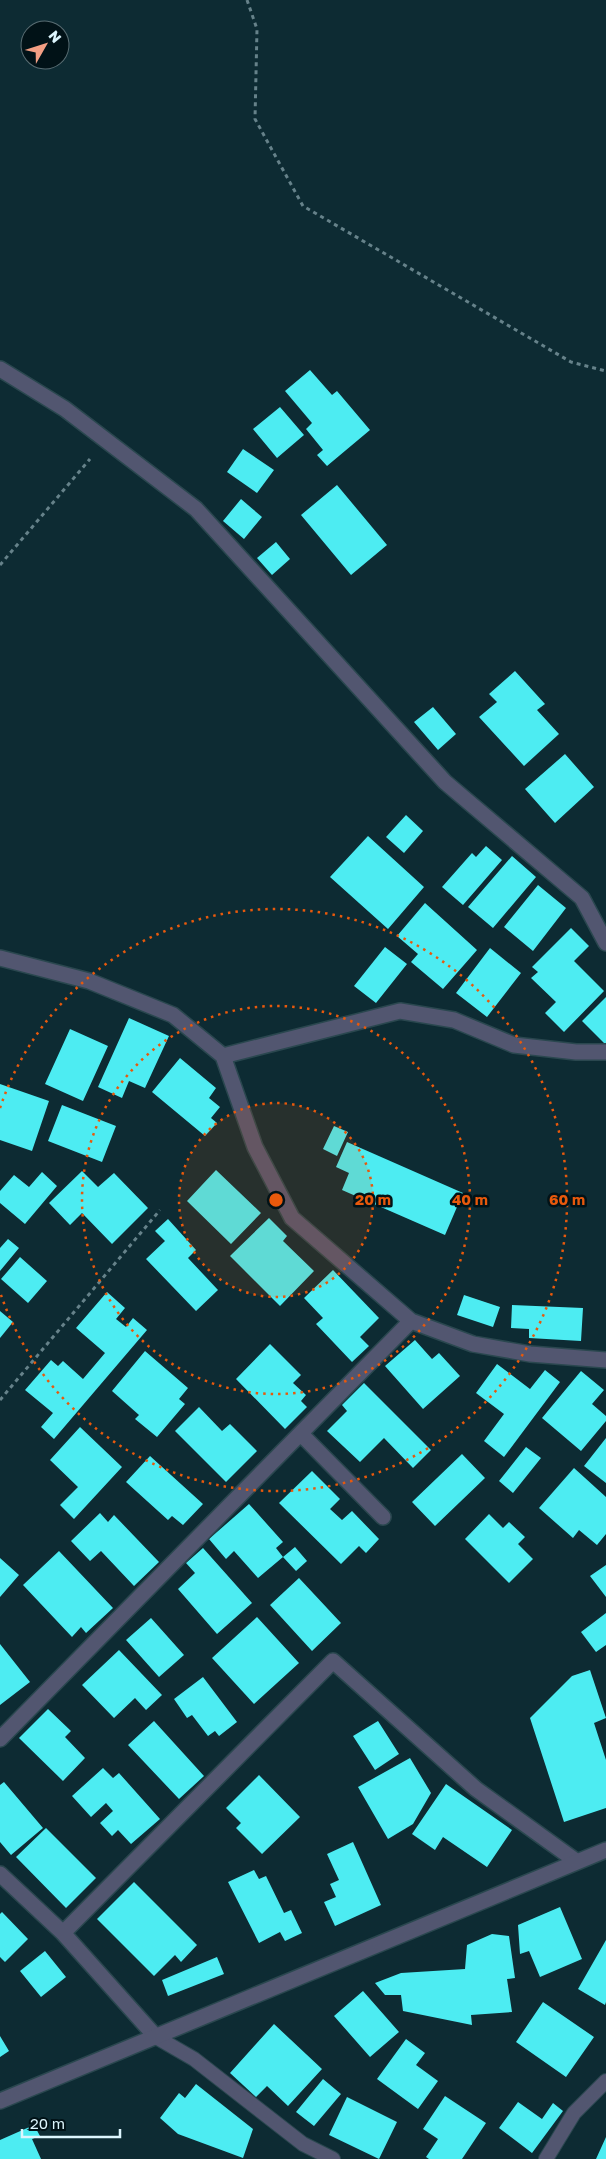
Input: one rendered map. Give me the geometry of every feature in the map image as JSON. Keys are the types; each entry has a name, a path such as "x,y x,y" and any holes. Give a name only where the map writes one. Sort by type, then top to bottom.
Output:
{"street":[{"path":"0,369 65,409 196,509 445,782 582,898 606,943"},
{"path":"0,958 89,981 173,1015 223,1056 255,1148 292,1218 412,1321 473,1344 530,1354 606,1360"},
{"path":"223,1056 400,1011 454,1020 514,1045 576,1052 606,1052"},
{"path":"0,1740 412,1321"},
{"path":"301,1434 383,1517"},
{"path":"63,1933 333,1661 476,1789 576,1861"},
{"path":"0,2101 606,1850"},
{"path":"0,1874 63,1933 156,2037"}],"lane":[{"path":"156,2037 194,2059 303,2144 333,2159"},
{"path":"546,2159 574,2113 606,2081"}],"path":[{"path":"247,0 258,29 255,119 303,206 571,362 606,371"},
{"path":"0,565 107,440"},
{"path":"0,1400 160,1210"}],"building":[{"path":"310,370 332,395 337,391 370,430 327,466 317,455 323,450 306,429 312,423 285,391"},
{"path":"280,407 304,435 277,458 253,429"},
{"path":"243,449 274,470 257,493 227,472"},
{"path":"337,485 387,545 351,575 301,515"},
{"path":"241,499 262,517 244,539 223,521"},
{"path":"276,542 290,559 272,575 257,558"},
{"path":"515,671 545,704 537,710 559,734 524,766 479,717 497,702 489,694"},
{"path":"433,707 456,734 438,750 414,722"},
{"path":"565,754 594,787 555,823 525,789"},
{"path":"406,815 423,831 404,853 386,837"},
{"path":"368,836 424,887 388,929 330,877"},
{"path":"486,846 502,860 463,905 442,887 472,853 476,857"},
{"path":"512,856 536,877 493,928 468,907"},
{"path":"538,885 566,908 533,951 504,927"},
{"path":"425,903 477,950 443,989 411,962 418,954 397,936"},
{"path":"571,928 589,946 574,961 604,991 564,1032 545,1013 556,1002 531,978 538,972 532,967"},
{"path":"385,947 407,964 376,1003 354,986"},
{"path":"490,948 521,973 487,1017 456,993"},
{"path":"606,997 606,1045 582,1021"},
{"path":"129,1018 169,1036 145,1088 129,1081 122,1098 98,1087"},
{"path":"70,1029 108,1046 83,1101 45,1084"},
{"path":"180,1058 216,1088 209,1098 220,1107 211,1118 217,1123 205,1136 152,1092"},
{"path":"0,1084 49,1101 32,1151 0,1140"},
{"path":"62,1105 116,1126 102,1162 48,1141"},
{"path":"334,1126 348,1132 337,1156 323,1149"},
{"path":"347,1142 463,1193 445,1235 342,1190 349,1173 336,1167"},
{"path":"216,1170 261,1213 231,1244 187,1201"},
{"path":"82,1171 98,1187 114,1173 148,1208 112,1244 82,1213 70,1225 49,1203"},
{"path":"42,1172 57,1186 25,1224 0,1203 0,1191 14,1175 29,1187"},
{"path":"269,1218 287,1236 283,1241 314,1271 280,1306 230,1256"},
{"path":"168,1219 196,1250 188,1258 218,1290 196,1311 146,1259 165,1241 155,1231"},
{"path":"8,1239 19,1248 0,1271 0,1248"},
{"path":"20,1257 47,1281 28,1303 1,1279"},
{"path":"333,1270 379,1318 360,1337 369,1346 352,1362 316,1324 323,1318 304,1298"},
{"path":"107,1292 125,1308 116,1319 126,1327 133,1318 147,1330 54,1439 41,1427 53,1413 25,1390 51,1360 58,1366 63,1361 83,1379 105,1353 76,1328"},
{"path":"464,1295 500,1307 493,1327 457,1315"},
{"path":"512,1305 583,1308 581,1341 529,1338 529,1329 511,1328"},
{"path":"0,1311 13,1322 0,1338"},
{"path":"415,1340 432,1359 439,1353 460,1376 423,1409 385,1366"},
{"path":"270,1344 301,1375 293,1383 306,1395 301,1401 307,1407 285,1429 236,1379"},
{"path":"145,1351 188,1388 179,1399 185,1404 157,1437 135,1419 139,1415 112,1391"},
{"path":"497,1364 530,1389 545,1370 560,1382 504,1457 484,1441 504,1414 476,1393"},
{"path":"581,1371 604,1390 592,1404 606,1416 606,1421 581,1451 542,1418"},
{"path":"364,1383 431,1450 413,1468 384,1438 360,1462 327,1431 347,1411 342,1405"},
{"path":"199,1407 222,1431 230,1424 257,1451 226,1482 175,1431"},
{"path":"80,1427 122,1467 74,1519 60,1505 78,1487 50,1460"},
{"path":"606,1438 606,1483 584,1466"},
{"path":"526,1447 541,1458 513,1493 499,1481"},
{"path":"462,1454 485,1478 435,1526 412,1502"},
{"path":"150,1456 203,1504 183,1525 172,1516 168,1520 126,1482"},
{"path":"574,1468 606,1497 606,1534 597,1545 579,1530 573,1538 539,1508"},
{"path":"312,1471 340,1499 330,1509 342,1520 352,1511 379,1539 366,1553 359,1546 341,1564 279,1503"},
{"path":"249,1504 283,1542 276,1548 283,1557 258,1578 234,1551 226,1559 209,1539"},
{"path":"100,1513 108,1522 114,1515 159,1562 134,1586 101,1551 90,1561 71,1541"},
{"path":"489,1514 503,1528 509,1522 525,1537 518,1544 533,1559 509,1583 465,1539"},
{"path":"295,1547 307,1561 296,1571 283,1557"},
{"path":"203,1548 252,1603 217,1634 178,1589 195,1573 186,1563"},
{"path":"59,1551 113,1608 86,1633 81,1627 72,1637 23,1585"},
{"path":"0,1558 19,1575 0,1597"},
{"path":"606,1565 606,1597 590,1576"},
{"path":"299,1578 341,1623 312,1651 270,1605"},
{"path":"606,1613 606,1645 596,1652 581,1632"},
{"path":"257,1617 299,1663 254,1704 212,1658"},
{"path":"151,1618 184,1655 159,1677 126,1640"},
{"path":"0,1644 30,1682 0,1705"},
{"path":"119,1650 162,1695 146,1710 135,1698 114,1718 82,1685"},
{"path":"590,1670 606,1718 594,1723 606,1760 606,1808 564,1822 530,1718 572,1676"},
{"path":"203,1677 237,1722 219,1736 215,1731 208,1736 192,1715 187,1718 174,1699"},
{"path":"48,1709 71,1731 65,1737 85,1758 63,1781 19,1738"},
{"path":"154,1721 204,1776 179,1799 128,1745"},
{"path":"378,1721 399,1754 375,1770 353,1736"},
{"path":"410,1758 431,1793 413,1824 388,1839 358,1787"},
{"path":"103,1768 113,1778 119,1773 160,1819 131,1844 118,1830 112,1836 100,1823 113,1811 106,1803 91,1817 72,1796"},
{"path":"259,1775 300,1817 262,1854 236,1828 241,1823 226,1808"},
{"path":"4,1782 43,1828 11,1855 0,1842 0,1785"},
{"path":"446,1784 512,1830 487,1867 443,1837 435,1850 412,1834"},
{"path":"46,1828 96,1878 66,1908 16,1857"},
{"path":"353,1842 381,1905 335,1926 324,1902 336,1897 330,1884 339,1880 327,1854"},
{"path":"254,1870 259,1879 266,1876 284,1913 291,1910 302,1933 285,1941 280,1932 259,1943 228,1882"},
{"path":"134,1882 197,1945 181,1962 175,1955 154,1976 97,1919"},
{"path":"560,1907 582,1959 540,1977 529,1951 520,1954 518,1925"},
{"path":"2,1912 28,1939 5,1962 0,1957 0,1914"},
{"path":"492,1934 509,1936 515,1978 507,1979 512,2012 471,2015 472,2025 403,2011 401,1995 385,1995 375,1983 401,1973 465,1969 467,1945"},
{"path":"606,1940 606,2002 605,2005 578,1989"},
{"path":"45,1951 66,1977 41,1997 20,1971"},
{"path":"217,1957 224,1974 168,1996 162,1980"},
{"path":"363,1991 399,2032 370,2057 334,2016"},
{"path":"543,2002 594,2037 566,2077 516,2042"},
{"path":"274,2024 322,2069 288,2106 267,2086 256,2097 230,2073"},
{"path":"0,2036 9,2051 0,2057"},
{"path":"406,2039 425,2053 416,2065 438,2081 418,2109 377,2079"},
{"path":"323,2079 341,2094 314,2126 296,2112"},
{"path":"196,2084 253,2129 243,2158 178,2134 160,2118 179,2093 185,2098"},
{"path":"445,2096 486,2123 462,2159 429,2159 426,2157 438,2139 423,2129"},
{"path":"347,2097 397,2122 379,2159 329,2135"},
{"path":"518,2102 542,2119 553,2103 563,2111 532,2153 499,2128"},
{"path":"34,2125 40,2136 32,2139 41,2159 0,2159 0,2140"},
{"path":"606,2137 606,2159 596,2159"}]}
